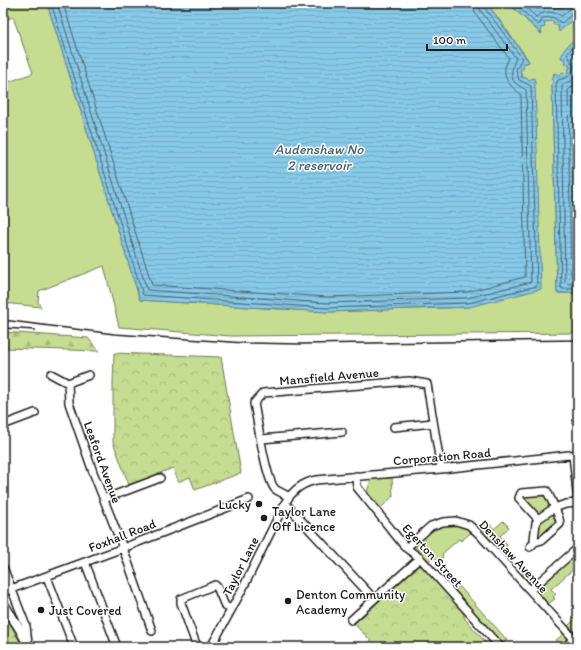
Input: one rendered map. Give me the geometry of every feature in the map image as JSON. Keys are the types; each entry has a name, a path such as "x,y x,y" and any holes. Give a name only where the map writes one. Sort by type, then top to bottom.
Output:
{"main road":[{"path":"3,603 29,646"}],"street":[{"path":"51,374 68,383 89,375"},
{"name":"Mansfield Avenue","path":"374,599 272,485 266,466 254,403 263,393 409,381 427,384 441,469"},
{"name":"Leaford Avenue","path":"68,383 69,403 152,631"},
{"path":"3,425 35,413"},
{"path":"394,427 433,424"},
{"path":"262,439 342,432"},
{"path":"538,519 519,498 519,495 521,493 547,490 554,508 560,517 560,524 542,540 532,544 538,519 554,508 578,502 576,454"},
{"name":"Corporation Road","path":"309,482 316,480 441,469 576,454"},
{"name":"Egerton Street","path":"356,476 357,486 406,548 420,558 500,647"},
{"path":"104,499 160,478"},
{"name":"Taylor Lane","path":"211,647 243,588 287,500 299,486 309,482"},
{"name":"Foxhall Road","path":"3,592 47,577 249,499"},
{"name":"Denshaw Avenue","path":"406,548 431,526 443,522 456,521 468,525 479,534 530,590 576,637"},
{"path":"530,590 578,548"},
{"path":"351,620 420,558"},
{"path":"85,562 117,647"},
{"path":"3,567 26,626 29,646"},
{"path":"47,577 74,647"},
{"path":"197,647 181,603 181,599 215,585 218,587 225,606 231,609"},
{"path":"565,647 576,637"}],"green space":[{"path":"3,3 47,3 140,300 327,312 469,307 528,80 523,78 520,70 523,64 529,62 527,58 487,3 508,3 541,34 541,28 544,22 553,20 558,25 559,31 578,14 578,35 564,50 566,60 570,66 567,74 560,76 554,73 552,85 557,293 578,293 578,333 231,336 119,327 104,266 39,291 38,302 41,307 3,303 3,84 33,73 13,17 3,21"},
{"path":"3,332 88,338 99,351 3,348"},
{"path":"114,353 221,357 241,473 195,490 190,477 178,482 173,468 129,485 113,442"},
{"path":"392,478 393,496 381,508 367,492 371,479"},
{"path":"544,493 549,500 549,507 541,515 522,499 522,495 532,494 538,496"},
{"path":"551,514 559,519 556,526 551,527 537,540 538,523"},
{"path":"487,521 494,529 503,521 509,527 500,536 507,544 507,546 501,551 480,529"},
{"path":"453,524 473,531 461,541 459,539 442,554 443,557 438,561 434,557 428,561 412,544 435,528"},
{"path":"578,552 578,565 551,589 556,594 553,597 555,599 548,604 538,593 538,587"},
{"name":"Denton Community Academy","path":"418,566 422,566 463,612 465,619 490,647 377,647 354,624"},
{"path":"527,570 536,580 534,582 528,582 522,575"},
{"path":"459,586 507,640 501,645 454,591"},
{"path":"3,612 23,647 12,647 3,631"},
{"path":"574,620 578,623 578,630 576,631 568,626"},
{"path":"565,633 568,636 568,640 561,646 556,640"}],"water":[{"name":"Audenshaw No 2 reservoir","path":"47,3 487,3 529,62 523,64 524,68 520,70 522,78 527,77 528,80 534,78 535,82 541,289 469,307 327,312 140,300"},
{"path":"508,3 578,3 578,14 559,32 558,25 554,25 553,21 544,22 545,27 541,28 542,34"},
{"path":"578,35 578,293 557,293 552,85 554,73 560,76 562,72 567,74 570,66 565,64 566,60 561,58 564,50"}],"railway":[{"path":"3,320 114,334 245,343 301,344 578,340"},
{"path":"3,328 35,330"}],"place":[{"name":"Lucky","path":"259,504"},
{"name":"Taylor Lane Off Licence","path":"264,518"},
{"name":"Denton Community Academy","path":"288,601"},
{"name":"Just Covered","path":"41,610"}]}
